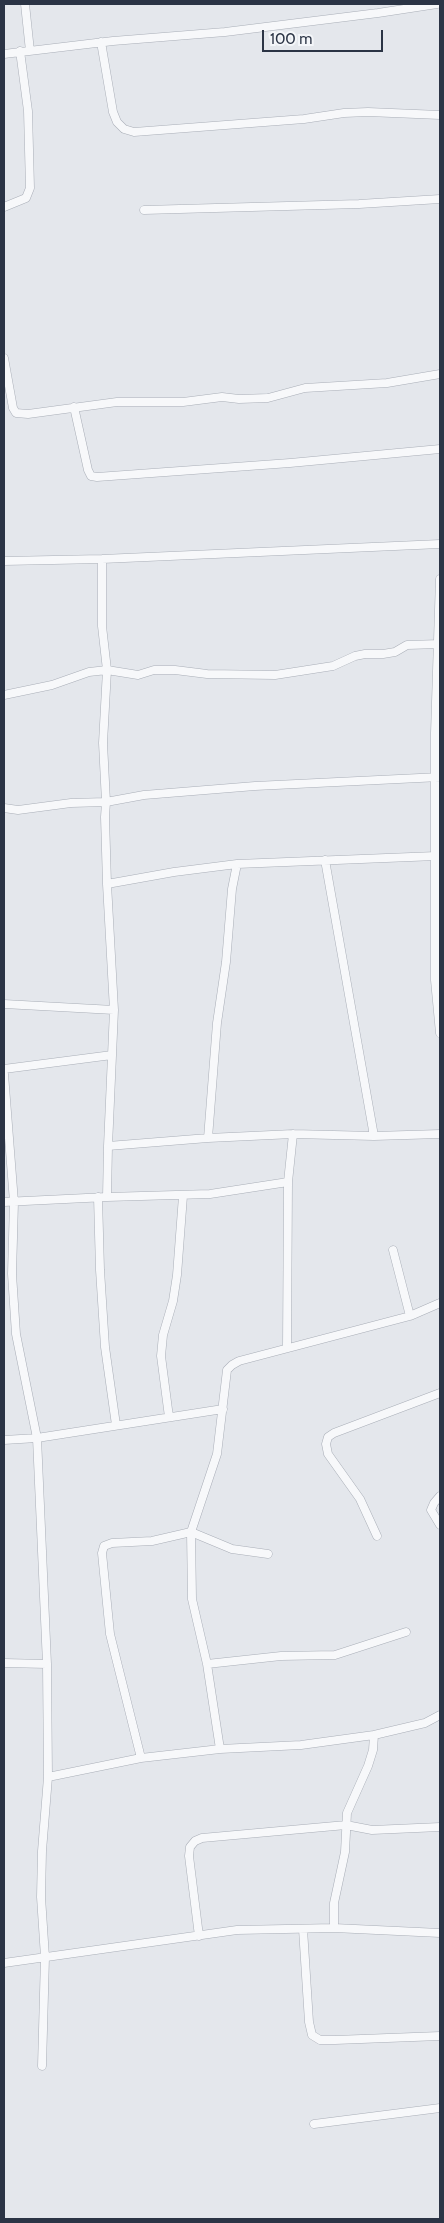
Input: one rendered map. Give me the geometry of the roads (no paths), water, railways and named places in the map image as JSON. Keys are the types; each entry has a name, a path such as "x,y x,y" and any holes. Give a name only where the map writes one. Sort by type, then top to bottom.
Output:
{"street":[{"path":"26,4 30,50"},
{"path":"4,54 101,42 225,32 437,4"},
{"path":"101,42 113,112 124,129 134,132 304,119 344,113 440,115"},
{"path":"4,207 26,198 30,188 28,111 20,51"},
{"path":"144,210 359,204 440,199"},
{"path":"4,358 13,408 16,413 28,414 117,402 183,402 222,397 255,400 284,396 305,388 387,383 440,374"},
{"path":"74,407 88,470 91,476 97,477 290,463 440,449"},
{"path":"4,561 102,559 440,544"},
{"path":"102,559 102,626 107,670 103,743 107,884 114,1010 106,1196"},
{"path":"440,579 435,733 438,777 436,856 438,941 435,980 440,1033"},
{"path":"4,695 52,685 89,672 107,670 138,675 154,670 175,670 207,674 275,675 342,664 355,656 389,653 407,645 439,645"},
{"path":"4,808 18,810 70,803 106,802 144,796 255,786 438,777"},
{"path":"107,884 174,872 238,864 436,856"},
{"path":"326,860 374,1136"},
{"path":"208,1138 217,1023 226,962 232,889 238,864"},
{"path":"4,1004 114,1010"},
{"path":"4,1069 112,1056"},
{"path":"4,1074 14,1202 12,1274 16,1334 37,1438 47,1664 48,1777 42,1869 45,1957 42,2066"},
{"path":"108,1146 292,1134 374,1136 440,1134"},
{"path":"287,1348 288,1182 292,1134"},
{"path":"4,1202 106,1196 183,1196 210,1194 288,1182"},
{"path":"168,1417 161,1356 163,1335 173,1300 177,1275 183,1196"},
{"path":"98,1197 105,1346 116,1426"},
{"path":"393,1250 410,1316"},
{"path":"220,1750 207,1664 192,1599 191,1532 217,1454 227,1370 232,1365 287,1348 410,1316 440,1303"},
{"path":"377,1536 360,1499 328,1454 326,1444 328,1437 334,1433 440,1393"},
{"path":"4,1440 37,1438 223,1409"},
{"path":"440,1496 434,1503 432,1510 440,1525"},
{"path":"141,1758 110,1634 102,1553 104,1546 112,1543 152,1541 191,1532 232,1549 268,1554"},
{"path":"207,1664 281,1656 335,1655 406,1632"},
{"path":"4,1663 47,1664"},
{"path":"48,1777 141,1758 220,1750 301,1745 374,1735 425,1723 440,1715"},
{"path":"334,1928 334,1903 345,1852 347,1813 368,1766 373,1750 374,1735"},
{"path":"200,1936 189,1856 190,1847 194,1841 202,1838 346,1825 372,1830 440,1827"},
{"path":"4,1963 237,1930 334,1928 440,1933"},
{"path":"302,1929 309,2022 312,2035 320,2040 440,2036"},
{"path":"314,2124 440,2108"}]}
